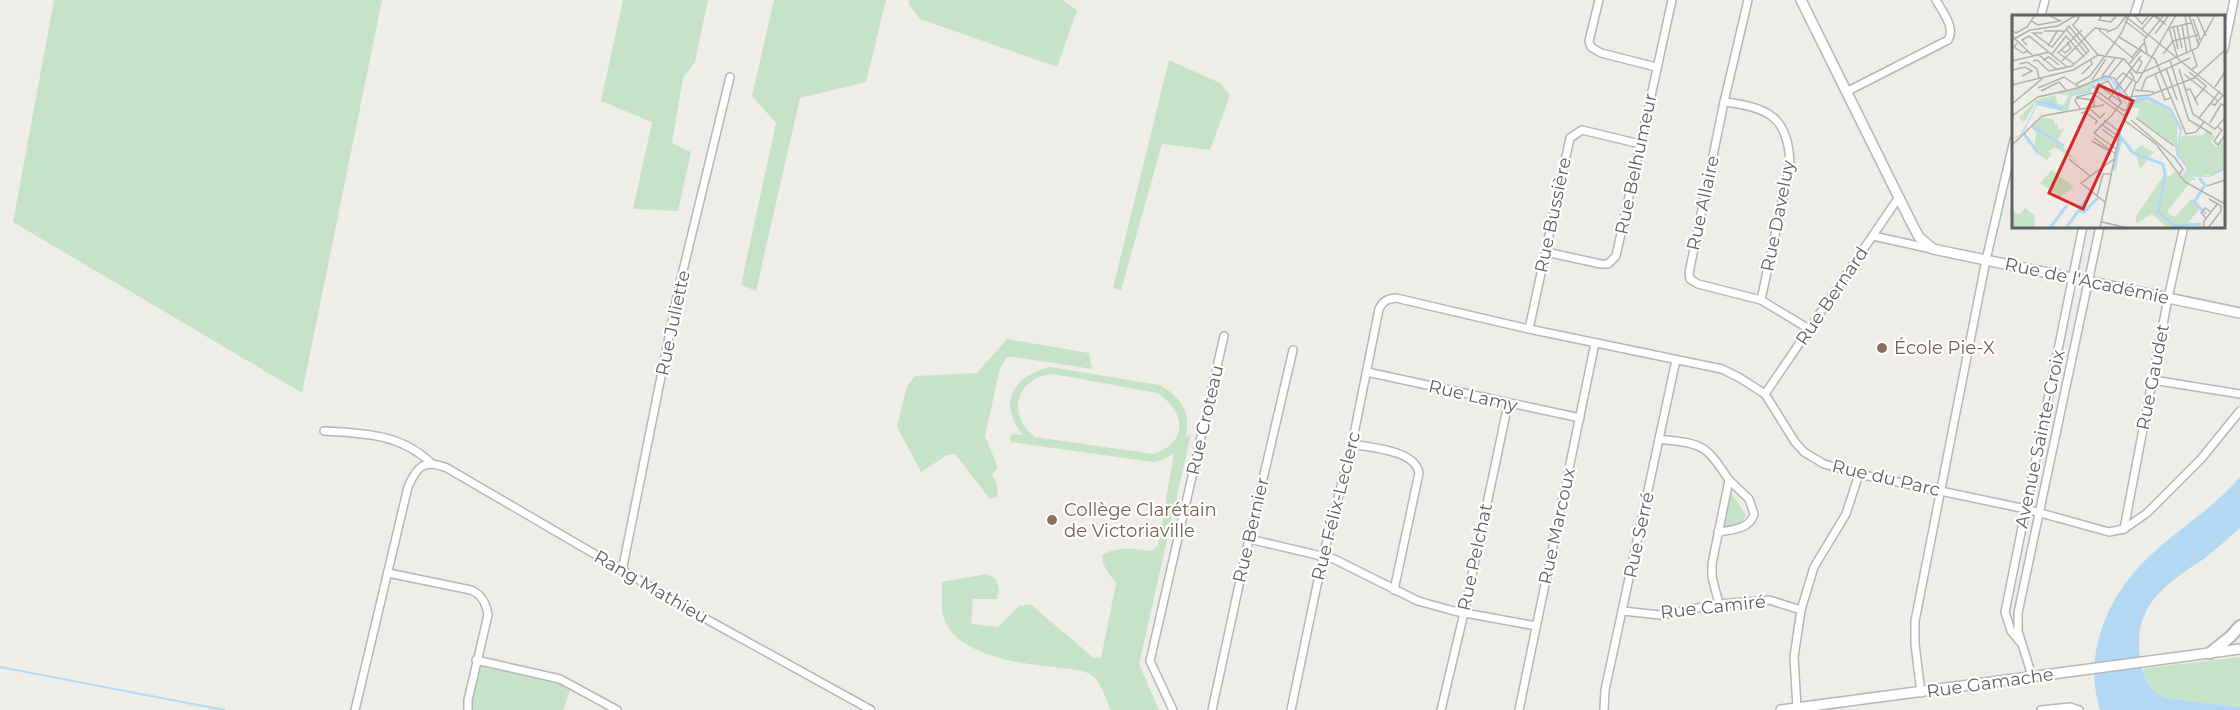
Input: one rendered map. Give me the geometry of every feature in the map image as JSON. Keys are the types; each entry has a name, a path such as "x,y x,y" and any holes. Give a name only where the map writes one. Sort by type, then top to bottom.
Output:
{"main road":[{"path":"2210,653 2230,638 2240,626"}],"street":[{"path":"1599,0 1589,41 1591,47 1600,53 1656,67"},
{"name":"Rue Belhumeur","path":"1546,252 1602,264 1608,264 1617,256 1671,0"},
{"name":"Rue Allaire","path":"1748,0 1724,102 1689,273 1690,279 1698,284 1761,300 1809,329"},
{"path":"1801,0 1919,237 1934,249"},
{"path":"1846,92 1948,40 1952,35 1951,29 1936,0"},
{"path":"2041,15 2045,0"},
{"path":"2134,15 2139,0"},
{"path":"2225,40 2234,0"},
{"name":"Rue Juliette","path":"622,571 679,287 730,77"},
{"name":"Rue Daveluy","path":"1724,102 1749,105 1768,112 1783,128 1790,150 1790,165 1761,300"},
{"name":"Rue Bussière","path":"1529,330 1570,138 1582,130 1640,144"},
{"path":"1920,693 1914,631 1986,260 2012,144"},
{"name":"Rue Bernard","path":"1765,394 1899,197"},
{"name":"Avenue Sainte-Croix","path":"2024,647 2011,631 2005,612 2083,228"},
{"name":"Avenue Sainte-Croix","path":"2032,676 2019,631 2018,613 2100,228"},
{"name":"Rue Gaudet","path":"2124,529 2184,228"},
{"name":"Rue de l'Académie","path":"1872,236 2240,313"},
{"name":"Rue du Parc","path":"1382,303 1396,298 1529,330 1731,373 1765,394 1795,442 1804,452 1824,464 1859,474 2026,509 2109,532 2124,529"},
{"name":"Rue Félix-Leclerc","path":"1291,710 1323,556 1352,444 1382,303"},
{"name":"Rue Croteau","path":"1173,710 1150,660 1224,336"},
{"name":"Rue Marcoux","path":"1519,710 1595,343"},
{"name":"Rue Bernier","path":"1212,710 1293,350"},
{"name":"Rue Serré","path":"1604,710 1605,690 1676,360"},
{"name":"Rue Lamy","path":"1367,372 1580,418"},
{"path":"2153,380 2240,394"},
{"name":"Rue Pelchat","path":"1441,710 1508,404"},
{"path":"2124,529 2147,513 2201,459 2240,411"},
{"name":"Rang Mathieu","path":"324,431 370,434 397,440 431,463 447,468 622,571 871,710"},
{"path":"1659,439 1703,447 1729,480 1749,499 1754,518 1745,525 1718,532"},
{"path":"1352,444 1407,456 1418,466 1419,473 1395,590"},
{"path":"355,710 408,488 416,472 425,464 431,463"},
{"path":"1797,708 1794,657 1801,610 1814,567 1846,514 1859,474"},
{"path":"1719,604 1712,577 1718,532 1729,480"},
{"path":"1249,539 1344,563 1418,601 1464,613 1536,626"},
{"path":"388,573 463,587 477,593 486,605 488,615 476,660 468,710"},
{"name":"Rue Camiré","path":"1623,611 1660,615 1719,604 1769,600 1801,610"},
{"path":"2210,653 2240,650"},
{"name":"Rue Gamache","path":"1781,710 1843,706 2032,676 2210,653"},
{"path":"476,660 560,679 617,710"},
{"path":"2041,710 2070,706 2079,710"}],"green space":[{"path":"54,0 382,0 302,393 13,222"},
{"path":"623,0 708,0 695,62 683,78 672,143 691,152 678,211 633,209 652,122 601,101"},
{"path":"774,0 886,0 866,82 800,98 756,291 741,285 776,123 752,96"},
{"path":"909,0 1062,0 1077,10 1057,67 920,19 909,5"},
{"path":"1169,60 1220,83 1230,95 1210,150 1162,144 1121,290 1113,288"},
{"path":"1007,339 1089,353 1092,369 1007,357 1000,368 985,436 997,465 997,469 992,474 997,485 998,497 990,499 955,454 947,455 921,472 897,427 907,386 915,376 977,373"},
{"path":"1050,367 1160,385 1179,400 1186,413 1185,437 1191,434 1139,664 1159,710 1111,710 1099,684 1090,674 1075,669 1024,663 990,655 960,640 949,629 943,615 942,582 987,574 996,579 999,589 997,599 973,599 971,624 998,627 1019,606 1030,604 1094,658 1101,658 1116,584 1103,564 1102,555 1120,549 1152,551 1158,546 1174,453 1163,460 1153,462 1010,442 1011,434 1023,435 1011,412 1010,401 1013,392 1018,384 1037,371","holes":["1053,374 1157,393 1174,409 1179,426 1178,435 1173,442 1165,449 1153,454 1035,437 1020,418 1018,408 1023,389 1030,382"]},
{"path":"1728,493 1732,494 1746,515 1735,526 1719,528"},
{"path":"2240,657 2240,707 2167,698 2151,688 2143,671 2146,668"},
{"path":"476,660 572,685 563,710 468,710"}],"water":[{"path":"2240,477 2240,528 2209,555 2176,578 2153,600 2140,627 2139,644 2144,676 2156,693 2167,698 2240,707 2240,710 2100,710 2095,688 2094,666 2103,624 2112,605 2137,569 2153,553 2220,498"}],"waterway":[{"path":"0,667 224,710"}],"place":[{"name":"École Pie-X","path":"1882,348"},
{"name":"Collège Clarétain de Victoriaville","path":"1052,520"}]}
